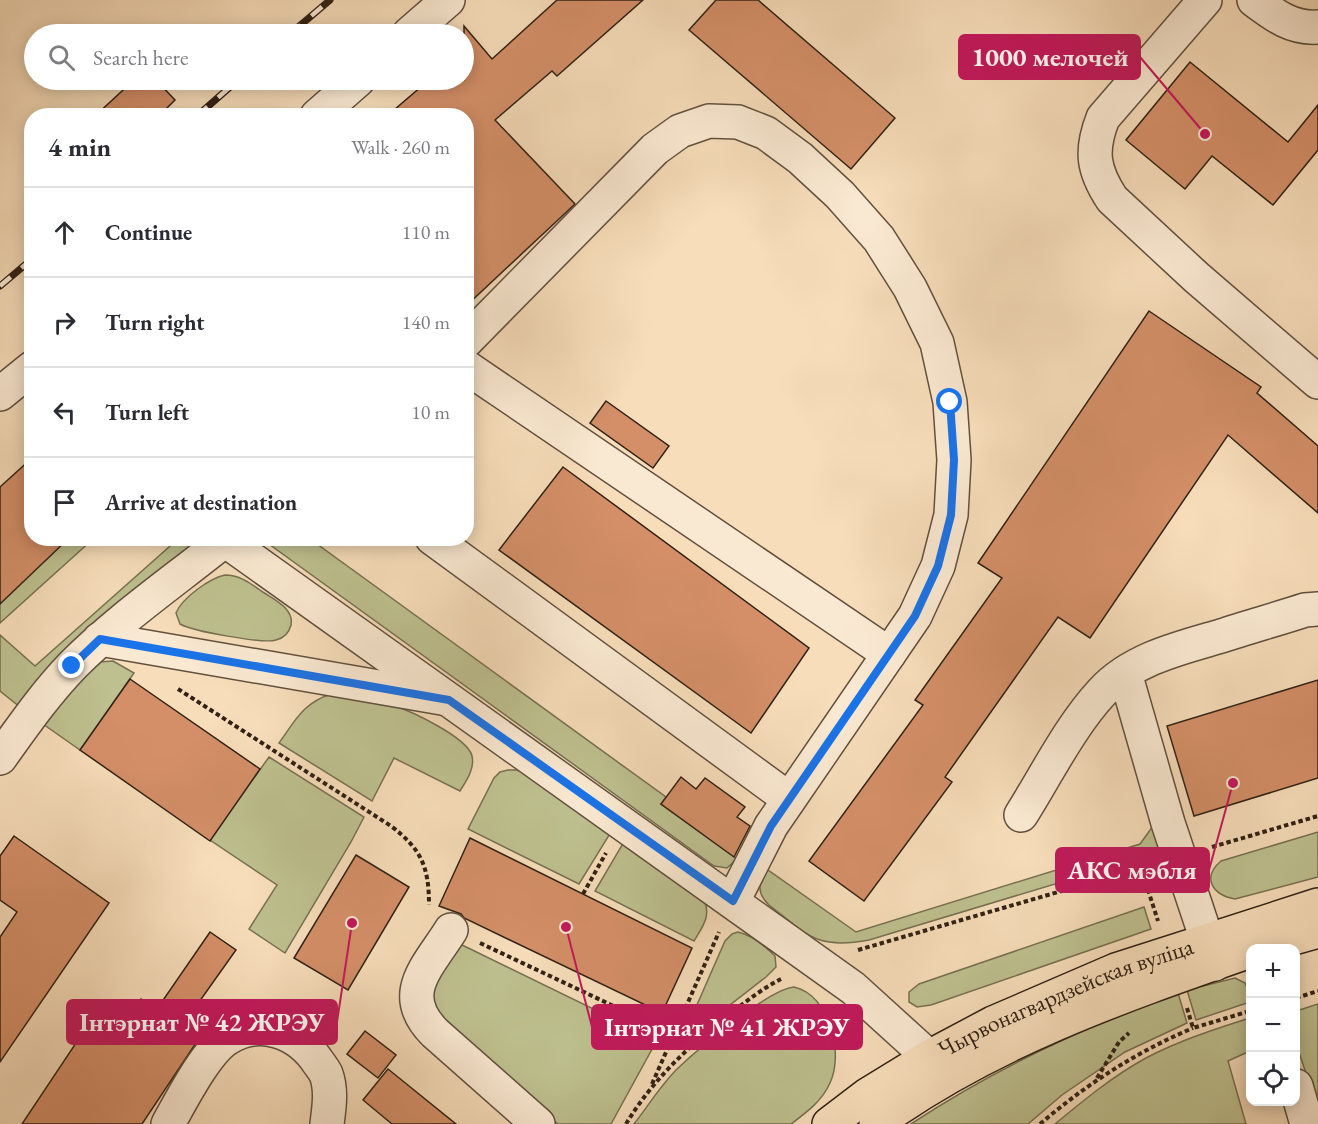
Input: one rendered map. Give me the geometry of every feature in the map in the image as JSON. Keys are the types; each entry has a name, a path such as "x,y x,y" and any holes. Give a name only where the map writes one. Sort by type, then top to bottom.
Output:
{"main road":[{"name":"Чырвонагвардзейская вуліца","path":"1252,944 1318,905"},
{"name":"Чырвонагвардзейская вуліца","path":"1252,944 1318,931"},
{"name":"Чырвонагвардзейская вуліца","path":"876,1124 938,1067 993,1023 1116,970 1246,945"},
{"name":"Чырвонагвардзейская вуліца","path":"829,1124 867,1095 938,1067"}],"lane":[{"path":"420,24 448,0"},
{"path":"1204,0 1103,118 1098,131 1095,167 1112,199 1196,277 1318,382"},
{"path":"1254,0 1294,25 1318,27"},
{"path":"326,108 347,90"},
{"path":"474,332 655,149 680,131 709,121 738,122 766,133 800,158 840,195 879,239 910,288 937,343 950,402 954,460 951,515 938,566 915,616 771,826 733,901"},
{"path":"474,371 889,654"},
{"path":"0,394 24,376"},
{"path":"0,759 30,715 72,666 100,639 214,546"},
{"path":"233,546 853,988 938,1067"},
{"path":"443,546 789,799"},
{"path":"1021,815 1082,716 1103,691 1125,673 1154,657 1181,648 1305,610 1318,609"},
{"path":"100,639 449,700"},
{"path":"1125,673 1179,857 1211,952"},
{"path":"451,930 418,983 415,995 417,1009 424,1022 435,1033 538,1124"},
{"path":"177,1121 212,1052 226,1039 246,1029 267,1028 289,1035 310,1050 326,1074 330,1100 327,1124"},
{"path":"1300,1100 1307,1124"}],"path":[{"path":"170,684 406,837 418,851 429,882"},
{"path":"626,1124 675,1059 720,1022 778,980 816,962 1318,816"},
{"path":"583,894 624,823"},
{"path":"649,1091 733,901"},
{"path":"451,930 675,1035"},
{"path":"1300,997 1318,991"},
{"path":"1186,1006 1193,1028"},
{"path":"1040,1124 1096,1080 1167,1039 1193,1028 1246,1012"}],"green space":[{"path":"58,546 85,546 0,623 0,603"},
{"path":"170,546 193,546 20,707 0,691 0,635 35,666"},
{"path":"272,546 320,546 666,797 661,804 737,859 727,868 714,866"},
{"path":"225,575 231,575 247,582 284,606 291,620 286,635 269,641 243,639 180,624 176,613 184,601 204,584"},
{"path":"113,661 134,673 80,750 40,722 99,662"},
{"path":"331,694 395,706 426,720 461,741 468,749 473,761 469,775 460,791 394,758 372,801 279,743 306,708 313,702"},
{"path":"269,757 364,817 285,953 249,929 277,885 210,840"},
{"path":"517,770 527,774 611,832 579,884 468,829 494,778 500,772"},
{"path":"1153,826 1159,847 1148,856 869,940 836,943 814,937 794,925 769,905 760,892 760,883 765,868 856,932 1140,844"},
{"path":"1318,832 1318,877 1235,899 1221,894 1212,885 1212,874 1221,861"},
{"path":"625,840 702,897 707,909 706,920 694,941 595,891"},
{"path":"1144,907 1151,929 931,1005 917,1007 909,1002 909,992 919,984"},
{"path":"738,932 753,938 771,952 775,956 776,967 699,1029 692,1032 689,1030 689,1023 725,941"},
{"path":"458,943 657,1040 611,1124 558,1124 442,1027 431,1006 433,985"},
{"path":"1235,978 1245,983 1246,1003 1196,1020 1187,990"},
{"path":"794,987 806,992 817,1001 831,1027 834,1042 834,1071 830,1083 823,1095 808,1110 791,1124 634,1124 671,1075 700,1048 751,1009 783,990"},
{"path":"1178,993 1187,1023 1125,1052 1062,1095 1028,1124 911,1124 1007,1067 1108,1020"},
{"path":"1318,1004 1318,1108 1300,1056 1300,1010"},
{"path":"1246,1019 1246,1053 1228,1061 1246,1124 1055,1124 1110,1080 1134,1065 1158,1052"}],"building":[{"path":"557,0 643,0 557,76 552,71 495,120 575,204 474,299 474,108 396,108 417,90 474,90 474,38 492,59"},
{"path":"716,0 758,0 895,118 851,169 689,30"},
{"path":"1190,62 1288,142 1318,105 1318,150 1273,205 1212,156 1185,189 1126,140"},
{"path":"123,90 166,90 175,100 167,108 104,108"},
{"path":"1149,311 1261,387 1257,393 1318,446 1318,513 1228,435 1090,638 1058,617 945,777 952,782 864,901 809,861 923,705 915,700 1002,578 978,563"},
{"path":"606,401 669,446 653,468 590,423"},
{"path":"24,465 24,546 61,546 0,604 0,487"},
{"path":"563,467 809,648 751,733 499,550"},
{"path":"130,679 260,769 210,841 80,750"},
{"path":"1318,680 1318,778 1194,816 1167,726"},
{"path":"681,777 696,789 705,778 745,807 737,817 750,826 734,857 661,804"},
{"path":"14,836 109,903 0,1062 0,937 17,912 0,900 0,856"},
{"path":"470,838 692,948 662,1013 464,918 461,914 439,906"},
{"path":"356,855 409,887 348,990 294,958"},
{"path":"210,932 236,950 182,1026 200,1037 142,1124 22,1124 96,1013 121,1029 141,999 157,1009"},
{"path":"365,1031 396,1055 378,1078 347,1054"},
{"path":"388,1069 456,1124 392,1124 363,1100"}],"railway":[{"path":"302,24 330,0"},
{"path":"206,108 227,90"},
{"path":"0,286 24,266"}],"place":[{"name":"1000 мелочей","path":"1205,134"},
{"name":"АКС мэбля","path":"1233,783"},
{"name":"Інтэрнат № 42 ЖРЭУ","path":"352,923"},
{"name":"Інтэрнат № 41 ЖРЭУ","path":"566,927"}],"route":[{"path":"72,666 100,639 449,700 733,901 771,826 915,616 938,566 951,515 954,460 950,402"}]}
